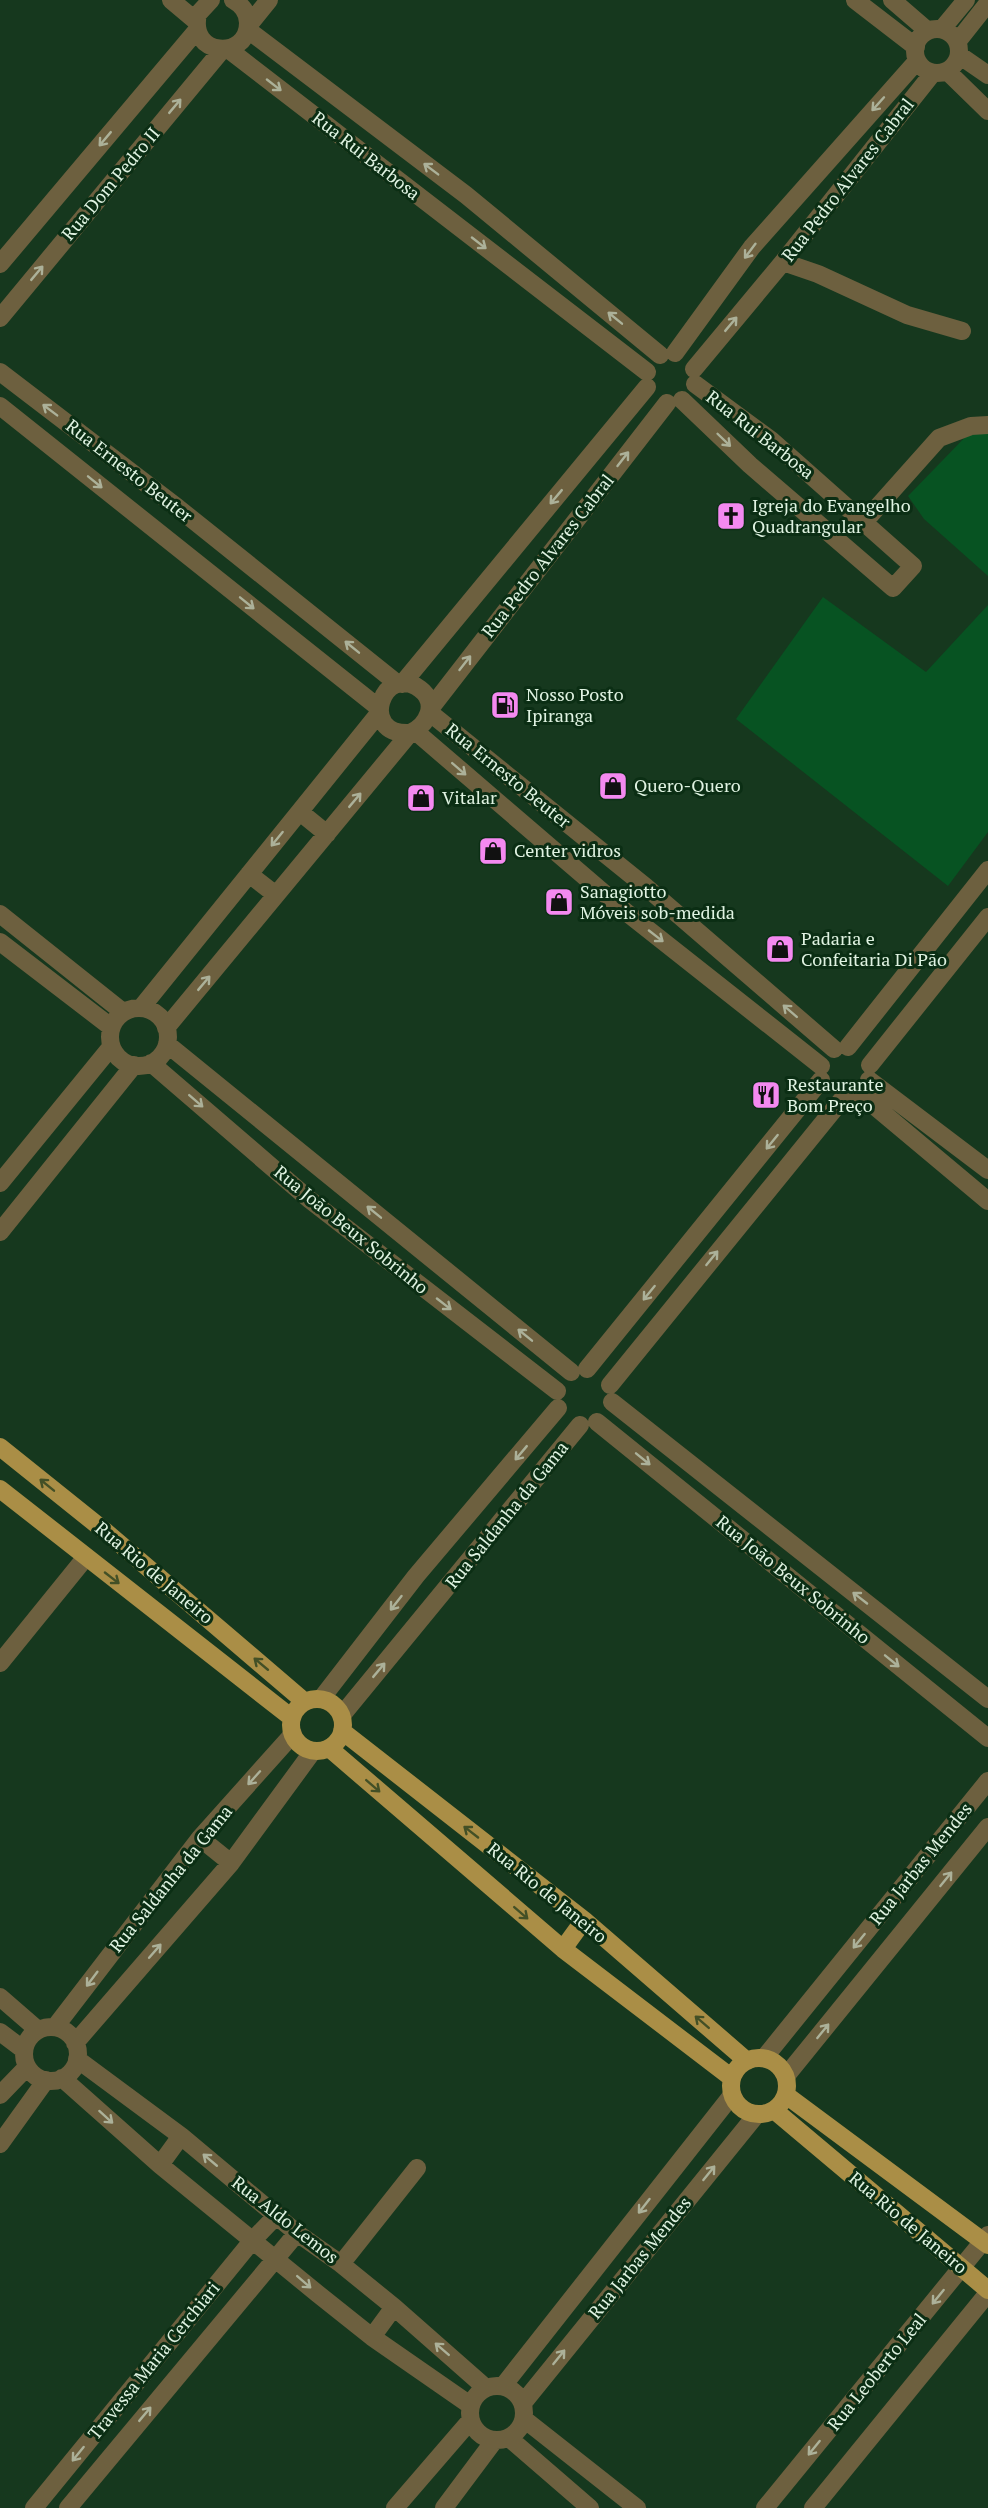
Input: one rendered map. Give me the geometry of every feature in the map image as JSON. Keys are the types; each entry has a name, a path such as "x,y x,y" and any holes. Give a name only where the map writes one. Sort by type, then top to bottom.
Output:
{"main road":[{"name":"Rua Rio de Janeiro","path":"0,1447 313,1700"},
{"name":"Rua Rio de Janeiro","path":"0,1489 292,1726"},
{"path":"57,1534 78,1510"},
{"path":"313,1700 337,1708 342,1723 340,1738 321,1749 304,1748 292,1726 295,1712 313,1700"},
{"name":"Rua Rio de Janeiro","path":"342,1723 755,2059"},
{"name":"Rua Rio de Janeiro","path":"321,1749 732,2086"},
{"path":"563,1949 584,1920"},
{"path":"755,2059 773,2061 786,2076 786,2095 766,2112 741,2108 732,2086 740,2065 755,2059"},
{"name":"Rua Rio de Janeiro","path":"786,2095 986,2240"},
{"name":"Rua Rio de Janeiro","path":"766,2112 988,2291"}],"street":[{"path":"171,0 197,26"},
{"path":"233,0 244,9 248,28"},
{"path":"248,28 269,0"},
{"path":"855,0 916,54 921,66 940,72 988,111"},
{"path":"892,0 935,30 949,32 958,48 988,75"},
{"path":"916,54 918,40 935,30 966,0"},
{"name":"Rua Dom Pedro II","path":"0,264 197,26 198,14 208,1"},
{"path":"940,72 953,67 958,48 988,3"},
{"name":"Rua Rui Barbosa","path":"197,26 206,44 225,49 446,217 647,379"},
{"name":"Rua Dom Pedro II","path":"0,318 225,49 241,42 248,28"},
{"name":"Rua Rui Barbosa","path":"248,28 668,354"},
{"name":"Rua Pedro Alvares Cabral","path":"668,354 752,247 916,54"},
{"name":"Rua Pedro Alvares Cabral","path":"694,376 783,262 940,72"},
{"path":"446,217 466,195"},
{"path":"783,262 818,274 907,315 962,332"},
{"path":"668,354 683,356 694,376 688,396 674,401 652,394 647,379 654,359 668,354"},
{"name":"Rua Ernesto Beuter","path":"0,372 178,508 400,684"},
{"name":"Rua Rui Barbosa","path":"674,401 893,588 913,566 865,521 694,376"},
{"name":"Rua Pedro Alvares Cabral","path":"400,684 647,379"},
{"name":"Rua Pedro Alvares Cabral","path":"430,711 674,401"},
{"name":"Rua Ernesto Beuter","path":"0,406 379,710"},
{"path":"865,521 939,438 971,426 988,425"},
{"path":"750,465 771,440"},
{"path":"0,1232 142,1064 158,1058 167,1036 276,895 412,732 427,720 430,711 428,698 422,690 411,684 400,684 389,688 381,699 379,710 382,720 390,729 401,734 412,732"},
{"path":"111,1027 132,1010 249,874 379,710"},
{"name":"Rua Ernesto Beuter","path":"430,711 841,1048"},
{"name":"Rua Ernesto Beuter","path":"412,732 821,1073"},
{"path":"300,812 327,834"},
{"path":"988,870 841,1048 824,1059 821,1073 579,1371 559,1384 557,1400 571,1422 589,1424 604,1417 611,1394 860,1084 988,916"},
{"path":"249,874 276,895"},
{"path":"0,914 132,1010 157,1014 167,1036"},
{"path":"0,942 111,1027"},
{"path":"111,1027 111,1047 116,1056 142,1064"},
{"name":"Rua João Beux Sobrinho","path":"167,1036 579,1371"},
{"path":"0,1184 111,1047"},
{"path":"841,1048 862,1053 860,1084"},
{"name":"Rua João Beux Sobrinho","path":"142,1064 557,1400"},
{"path":"821,1073 830,1092 860,1084 988,1170"},
{"path":"860,1084 988,1201"},
{"path":"579,1371 604,1377 611,1394"},
{"name":"Rua João Beux Sobrinho","path":"611,1394 988,1699"},
{"name":"Rua Saldanha da Gama","path":"313,1700 557,1400"},
{"name":"Rua João Beux Sobrinho","path":"589,1424 988,1738"},
{"name":"Rua Saldanha da Gama","path":"342,1723 441,1595 589,1424"},
{"path":"0,1663 86,1557"},
{"path":"416,1576 441,1595"},
{"name":"Rua Saldanha da Gama","path":"46,2029 292,1726"},
{"name":"Rua Saldanha da Gama","path":"76,2051 231,1863 321,1749"},
{"name":"Rua Jarbas Mendes","path":"755,2059 988,1781"},
{"name":"Rua Jarbas Mendes","path":"786,2076 988,1827"},
{"path":"200,1838 231,1863"},
{"path":"0,1997 46,2029 70,2035 76,2051 74,2067 54,2079 0,2144"},
{"path":"0,2095 26,2058 31,2036 46,2029"},
{"path":"0,2032 26,2058 32,2073 54,2079"},
{"name":"Rua Aldo Lemos","path":"76,2051 297,2233 341,2264 494,2387"},
{"name":"Rua Aldo Lemos","path":"54,2079 252,2241 470,2413"},
{"name":"Rua Jarbas Mendes","path":"494,2387 732,2086"},
{"name":"Rua Jarbas Mendes","path":"523,2411 766,2112"},
{"path":"160,2165 181,2136"},
{"path":"341,2264 417,2168"},
{"name":"Travessa Maria Cerchiari","path":"34,2508 252,2241 277,2215"},
{"name":"Travessa Maria Cerchiari","path":"68,2508 297,2233"},
{"name":"Rua Leoberto Leal","path":"765,2508 986,2240"},
{"name":"Rua Leoberto Leal","path":"813,2508 988,2291"},
{"path":"372,2337 394,2307"},
{"path":"395,2508 470,2413 479,2392 494,2387 511,2389 523,2411 636,2508"},
{"path":"444,2508 502,2439 516,2433 523,2411"},
{"path":"470,2413 479,2434 502,2439 590,2508"}],"green space":[{"path":"988,429 988,576 924,519 908,496 972,430"},
{"path":"823,597 926,672 988,605 988,832 948,886 736,719"}],"place":[{"name":"Igreja do Evangelho Quadrangular","path":"731,516"},
{"name":"Nosso Posto Ipiranga","path":"505,705"},
{"name":"Quero-Quero","path":"613,786"},
{"name":"Vitalar","path":"421,798"},
{"name":"Center vidros","path":"493,851"},
{"name":"Sanagiotto Móveis sob-medida","path":"559,902"},
{"name":"Padaria e Confeitaria Di Pão","path":"780,949"},
{"name":"Restaurante Bom Preço","path":"766,1095"}]}
